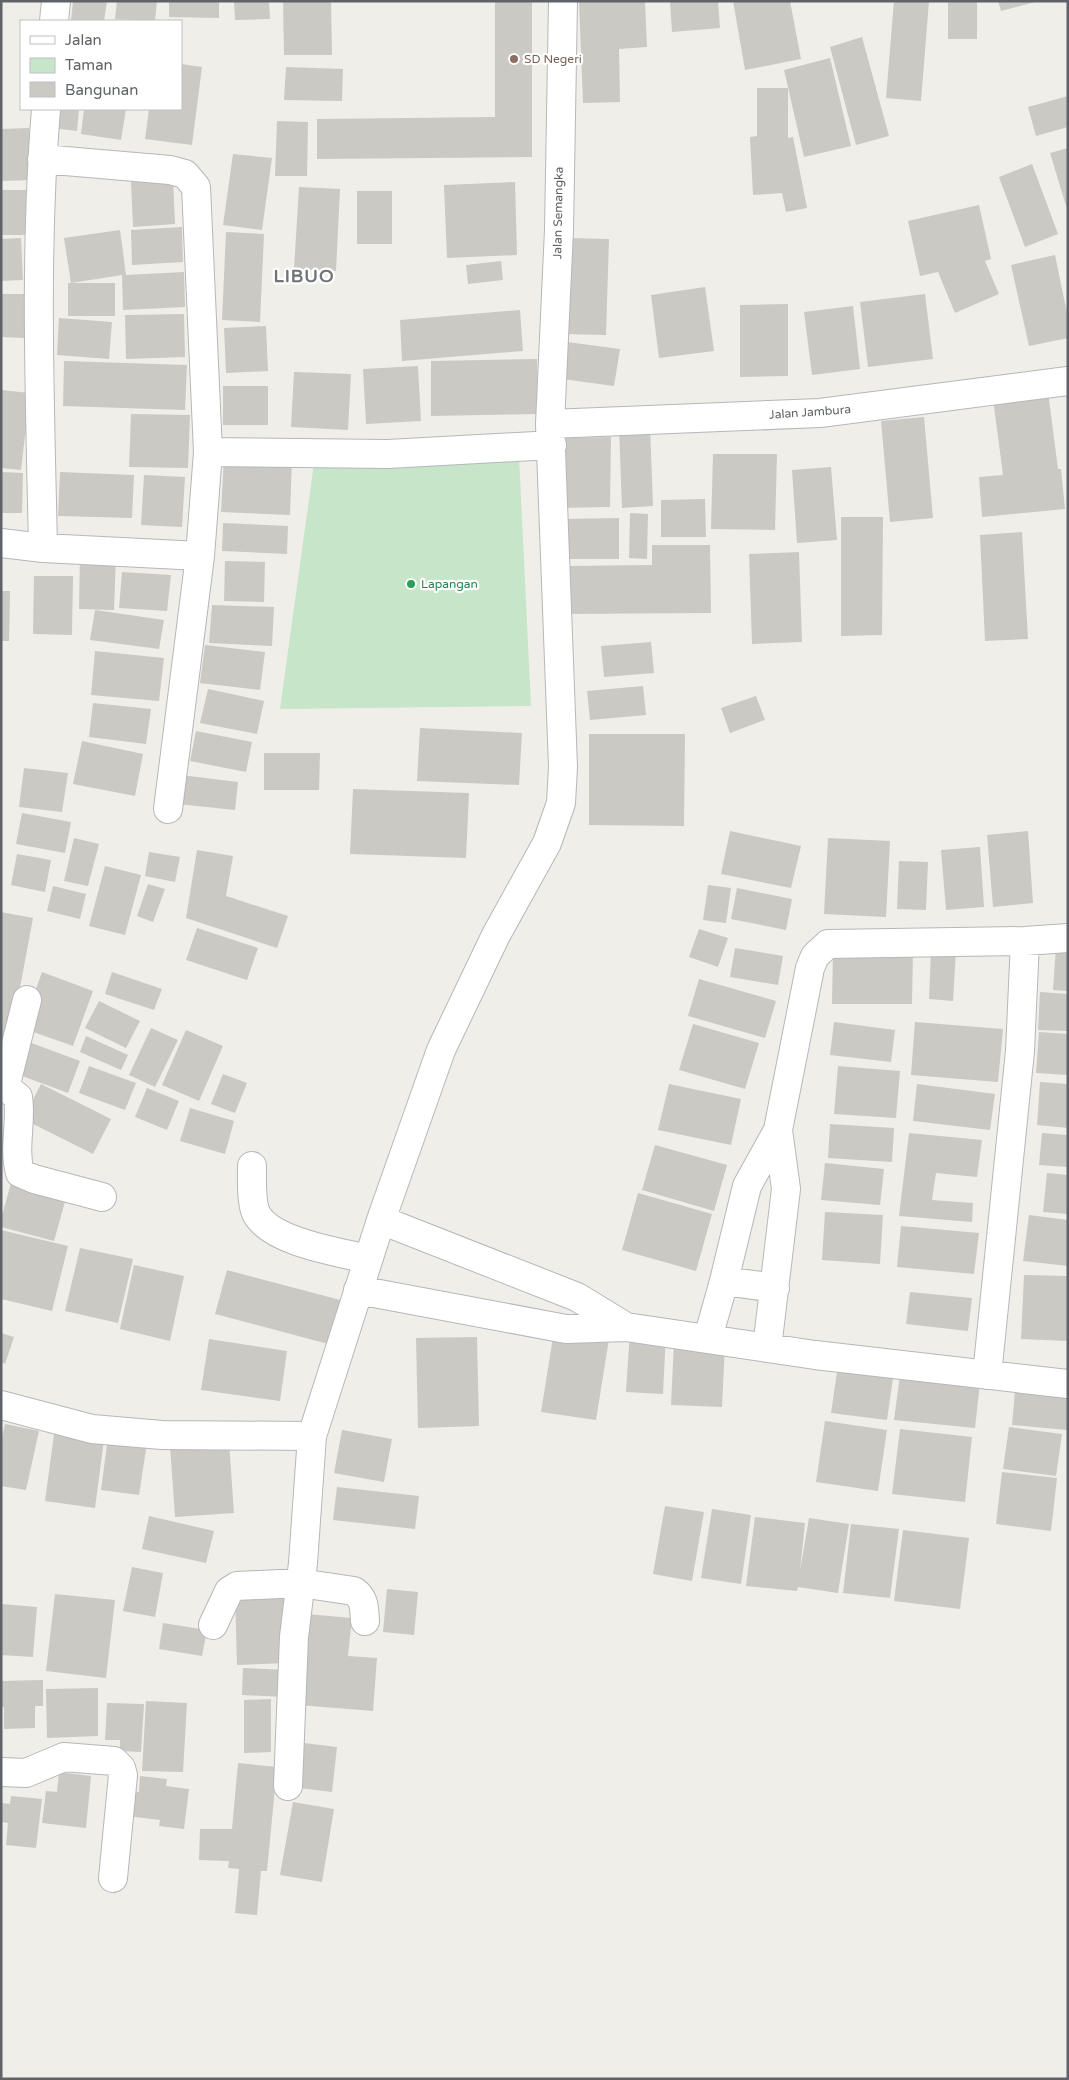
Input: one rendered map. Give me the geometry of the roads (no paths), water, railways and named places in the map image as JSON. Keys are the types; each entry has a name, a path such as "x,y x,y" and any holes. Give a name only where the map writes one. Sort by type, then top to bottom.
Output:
{"street":[{"path":"54,20 56,1"},
{"name":"Jalan Semangka","path":"288,1786 294,1638 303,1563 312,1436 381,1220 441,1050 496,936 546,843 561,803 563,767 551,435 559,230 563,1"},
{"path":"43,548 38,291 42,159 46,110"},
{"path":"42,159 170,170 185,174 196,187 208,452 200,556 168,809"},
{"name":"Jalan Jambura","path":"208,452 388,454 551,435 820,413 1068,381"},
{"path":"1,544 200,556"},
{"path":"708,1338 747,1186 778,1130 810,968 815,956 828,944 1025,941 1068,938"},
{"path":"988,1375 1020,1051 1025,941"},
{"path":"28,1000 3,1088 18,1097 20,1110 16,1160 20,1174 102,1197"},
{"path":"767,1348 786,1189 778,1130"},
{"path":"252,1166 252,1188 256,1212 268,1227 286,1238 368,1259"},
{"path":"381,1220 577,1297 626,1327"},
{"path":"724,1281 775,1288"},
{"path":"358,1290 566,1329 626,1327 815,1355 1068,1384"},
{"path":"1,1405 92,1429 162,1435 312,1436"},
{"path":"213,1624 229,1590 237,1586 300,1583 354,1591 361,1596 364,1604 365,1621"},
{"path":"1,1772 26,1773 64,1757 114,1761 122,1768 123,1775 113,1878"}],"place":[{"name":"SD Negeri","path":"514,59"},
{"name":"Lapangan","path":"411,584"}],"district":[{"name":"LIBUO","path":"304,276"}]}
